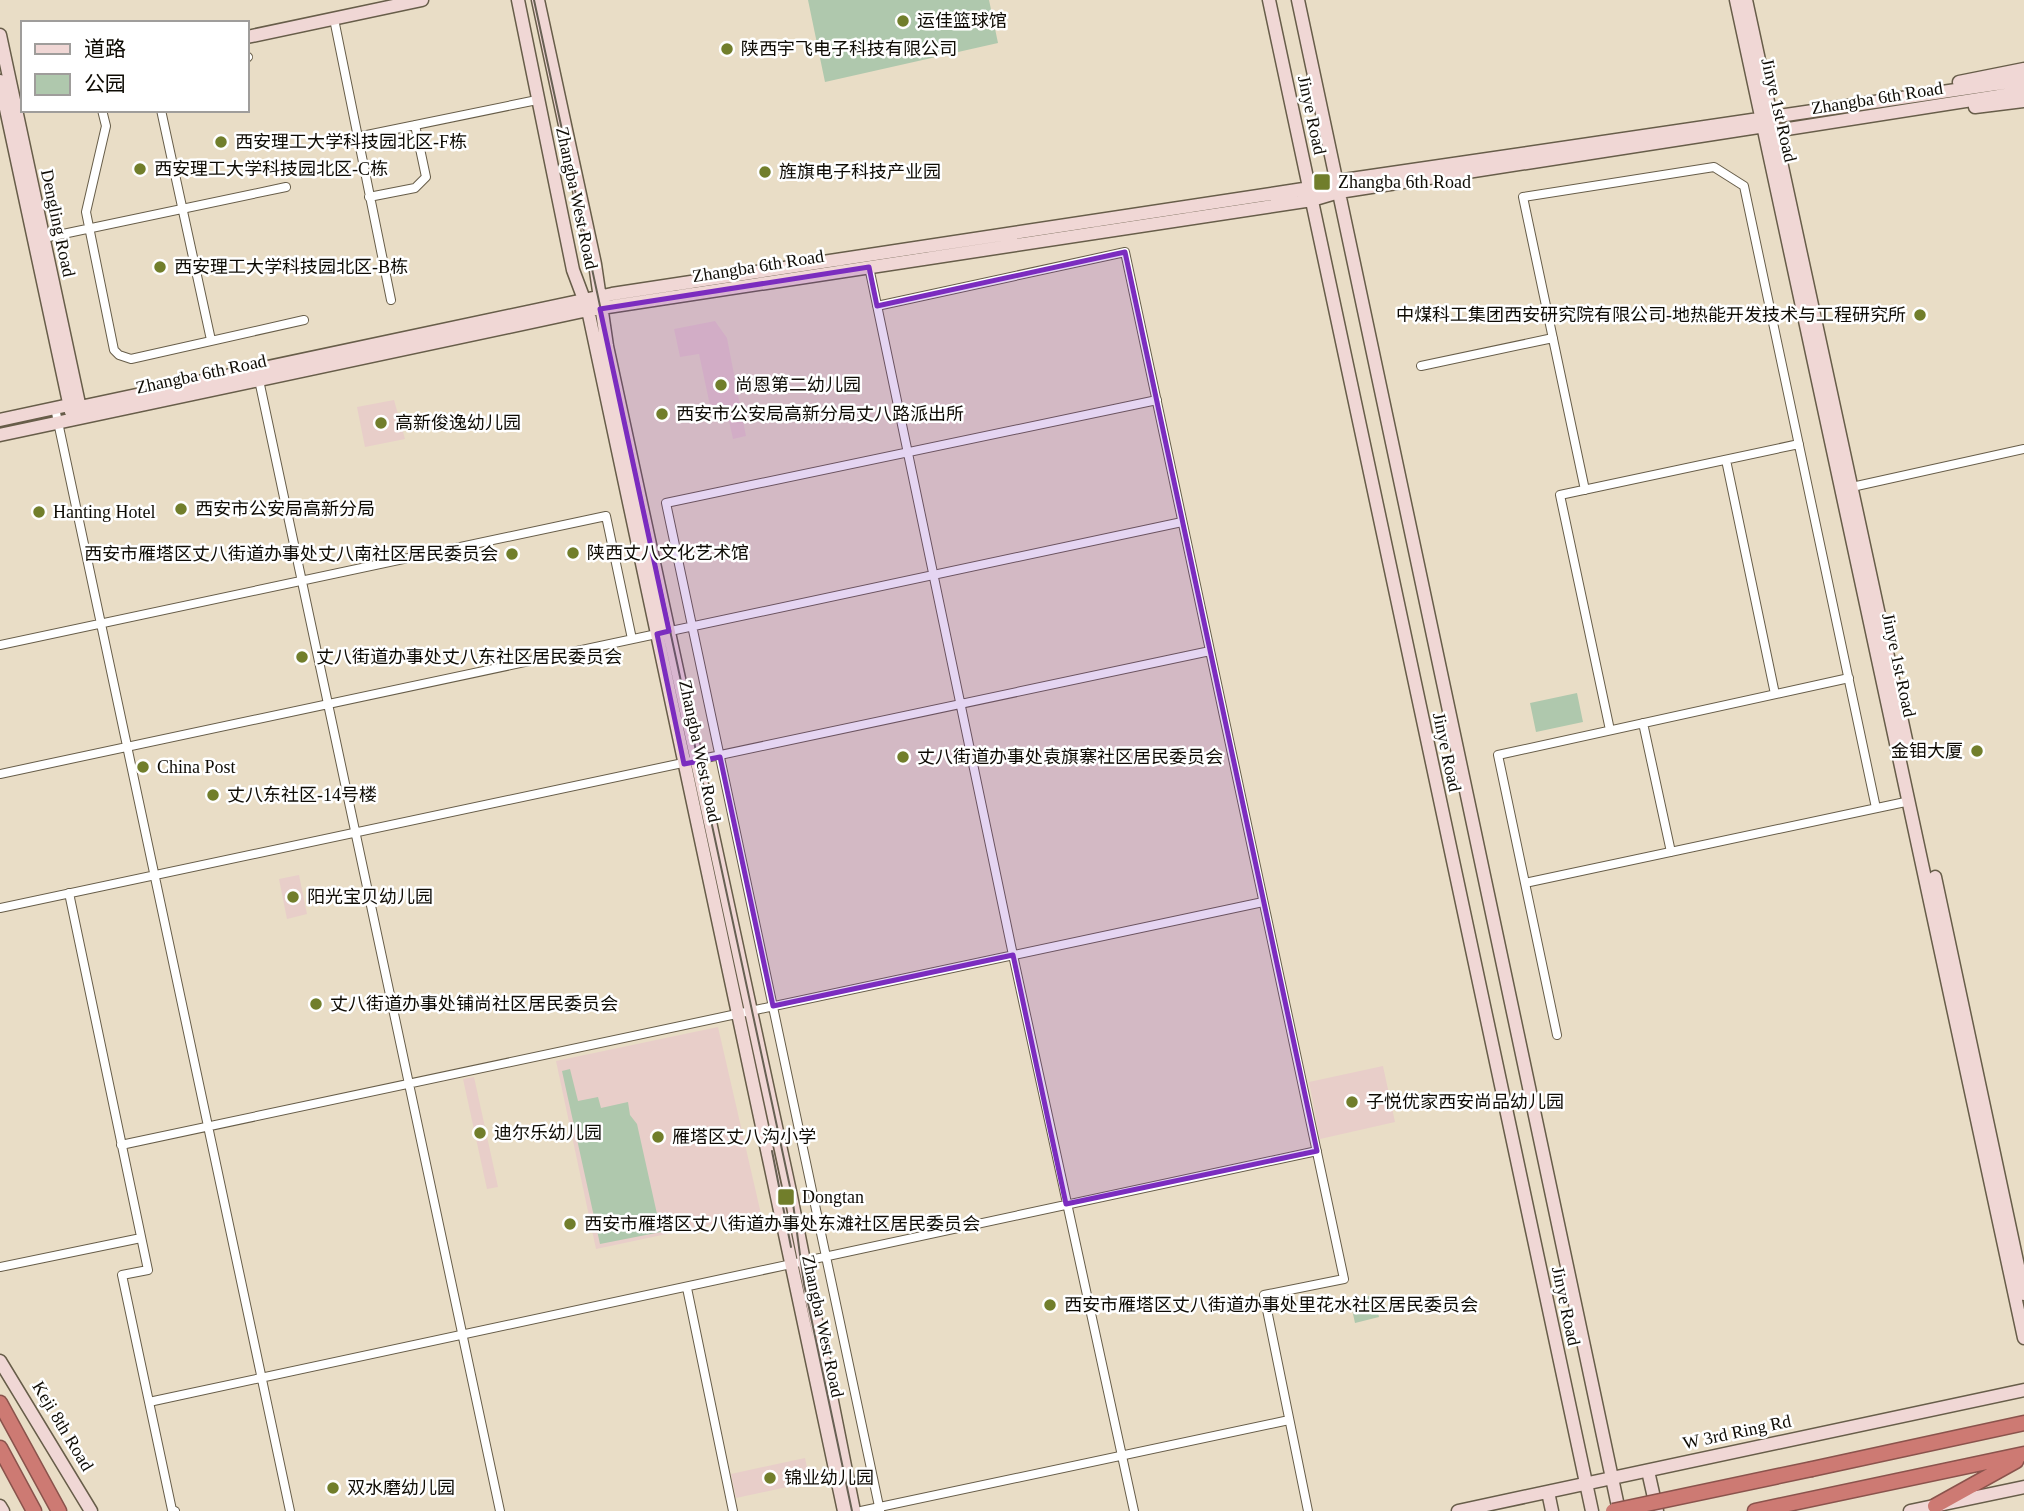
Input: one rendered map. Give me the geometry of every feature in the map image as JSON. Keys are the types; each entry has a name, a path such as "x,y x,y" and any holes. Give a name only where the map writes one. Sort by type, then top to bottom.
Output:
{"highway":[{"path":"0,1403 57,1502 70,1511"},
{"path":"1613,1511 2024,1423"},
{"path":"0,1448 34,1511"},
{"path":"1755,1511 2024,1455"},
{"path":"1935,1506 2024,1455"}],"main road":[{"path":"248,37 422,0"},
{"name":"Zhangba West Road","path":"518,0 573,270 593,304"},
{"name":"Zhangba West Road","path":"538,0 593,304 797,1264 844,1511"},
{"name":"Jinye Road","path":"1269,0 1591,1511"},
{"name":"Jinye Road","path":"1298,0 1619,1511"},
{"name":"Jinye 1st Road","path":"1736,0 1769,123 1852,487 2024,1294"},
{"name":"Jinye 1st Road","path":"1746,0 1769,123 2024,1338"},
{"name":"Dengling Road","path":"0,35 7,86 76,412"},
{"path":"1918,93 1986,75 2024,69"},
{"name":"Zhangba 6th Road","path":"1769,123 1901,113 2024,80"},
{"name":"Dengling Road","path":"7,86 44,239 76,412"},
{"name":"Zhangba 6th Road","path":"0,420 55,408 76,412 259,380 593,304 869,267 1311,194 1338,186 1769,123 1918,93 2024,92"},
{"path":"1901,113 2024,101"},
{"name":"Zhangba 6th Road","path":"0,435 59,422 76,412 593,304 1311,194"},
{"name":"Zhangba West Road","path":"797,1264 854,1511"},
{"name":"Keji 8th Road","path":"0,1361 91,1511"},
{"name":"W 3rd Ring Rd","path":"1458,1511 2024,1390"},
{"path":"1648,1471 1657,1511"},
{"path":"1910,1511 2024,1487"},
{"path":"1548,1492 1552,1511"},
{"path":"0,1506 3,1511"}],"street":[{"path":"334,19 391,300"},
{"path":"357,137 532,101"},
{"path":"102,112 106,126 86,212 114,350 131,359 304,320"},
{"path":"161,112 211,340"},
{"path":"369,197 415,188 426,177 415,125"},
{"path":"1585,490 1523,197 1714,167 1744,186 1876,808"},
{"path":"44,239 286,187"},
{"path":"877,306 1125,252 1344,1279 1264,1295 1308,1511"},
{"path":"869,267 1066,1204 1134,1511"},
{"path":"1421,366 1553,338"},
{"path":"259,380 500,1511"},
{"path":"880,1509 666,503 1157,400"},
{"path":"55,408 290,1511"},
{"path":"1610,730 1560,495 1799,444"},
{"path":"1852,487 2024,449"},
{"path":"1726,460 1775,694"},
{"path":"0,645 606,516 632,639"},
{"path":"0,775 1182,522"},
{"path":"0,908 155,874 356,835 1210,651"},
{"path":"1557,1035 1498,755 1849,678"},
{"path":"1643,723 1671,852"},
{"path":"1525,883 1910,801"},
{"path":"69,893 148,1270 122,1275 172,1510 175,1511"},
{"path":"121,1144 209,1128 1263,902"},
{"path":"149,1402 687,1289 1317,1151"},
{"path":"0,1267 141,1238"},
{"path":"687,1289 733,1511"},
{"path":"861,1511 1289,1420"}],"highlighted area":[{"path":"1125,252 1317,1151 1066,1204 1013,955 773,1006 720,757 684,764 657,634 669,631 600,309 869,267 877,306"}],"shaded area":[{"name":"尚恩第二幼儿园","path":"715,321 727,338 746,436 733,439 727,412 712,415 699,354 680,357 674,329"},
{"name":"高新俊逸幼儿园","path":"394,400 405,439 365,447 357,407"},
{"name":"阳光宝贝幼儿园","path":"299,875 307,914 287,919 279,879"},
{"name":"雁塔区丈八沟小学","path":"718,1027 761,1214 596,1249 556,1061"},
{"name":"子悦优家西安尚品幼儿园","path":"1383,1066 1395,1122 1320,1139 1309,1082"},
{"name":"迪尔乐幼儿园","path":"474,1077 498,1187 487,1189 463,1079"},
{"name":"锦业幼儿园","path":"805,1458 810,1482 736,1498 731,1474"}],"green space":[{"name":"运佳篮球馆","path":"808,0 989,0 998,43 825,82"},
{"path":"1577,693 1583,722 1536,732 1530,703"},
{"path":"570,1069 578,1101 598,1097 601,1108 628,1102 630,1115 637,1124 661,1232 600,1244 562,1071"},
{"path":"1374,1295 1379,1317 1355,1323 1350,1300"}],"tram line":[{"path":"534,0 792,1196 804,1284 852,1511"},
{"path":"772,1151 791,1247"}],"place":[{"name":"运佳篮球馆","path":"903,21"},
{"name":"陕西宇飞电子科技有限公司","path":"727,49"},
{"name":"西安理工大学科技园北区-F栋","path":"221,142"},
{"name":"西安理工大学科技园北区-C栋","path":"140,169"},
{"name":"旌旗电子科技产业园","path":"765,172"},
{"name":"Zhangba 6th Road","path":"1322,182"},
{"name":"西安理工大学科技园北区-B栋","path":"160,267"},
{"name":"中煤科工集团西安研究院有限公司-地热能开发技术与工程研究所","path":"1920,315"},
{"name":"尚恩第二幼儿园","path":"721,385"},
{"name":"西安市公安局高新分局丈八路派出所","path":"662,414"},
{"name":"高新俊逸幼儿园","path":"381,423"},
{"name":"西安市公安局高新分局","path":"181,509"},
{"name":"Hanting Hotel","path":"39,512"},
{"name":"陕西丈八文化艺术馆","path":"573,553"},
{"name":"西安市雁塔区丈八街道办事处丈八南社区居民委员会","path":"512,554"},
{"name":"丈八街道办事处丈八东社区居民委员会","path":"302,657"},
{"name":"金钼大厦","path":"1977,751"},
{"name":"丈八街道办事处袁旗寨社区居民委员会","path":"903,757"},
{"name":"China Post","path":"143,767"},
{"name":"丈八东社区-14号楼","path":"213,795"},
{"name":"阳光宝贝幼儿园","path":"293,897"},
{"name":"丈八街道办事处铺尚社区居民委员会","path":"316,1004"},
{"name":"子悦优家西安尚品幼儿园","path":"1352,1102"},
{"name":"迪尔乐幼儿园","path":"480,1133"},
{"name":"雁塔区丈八沟小学","path":"658,1137"},
{"name":"Dongtan","path":"786,1197"},
{"name":"西安市雁塔区丈八街道办事处东滩社区居民委员会","path":"570,1224"},
{"name":"西安市雁塔区丈八街道办事处里花水社区居民委员会","path":"1050,1305"},
{"name":"锦业幼儿园","path":"770,1478"},
{"name":"双水磨幼儿园","path":"333,1488"}]}
